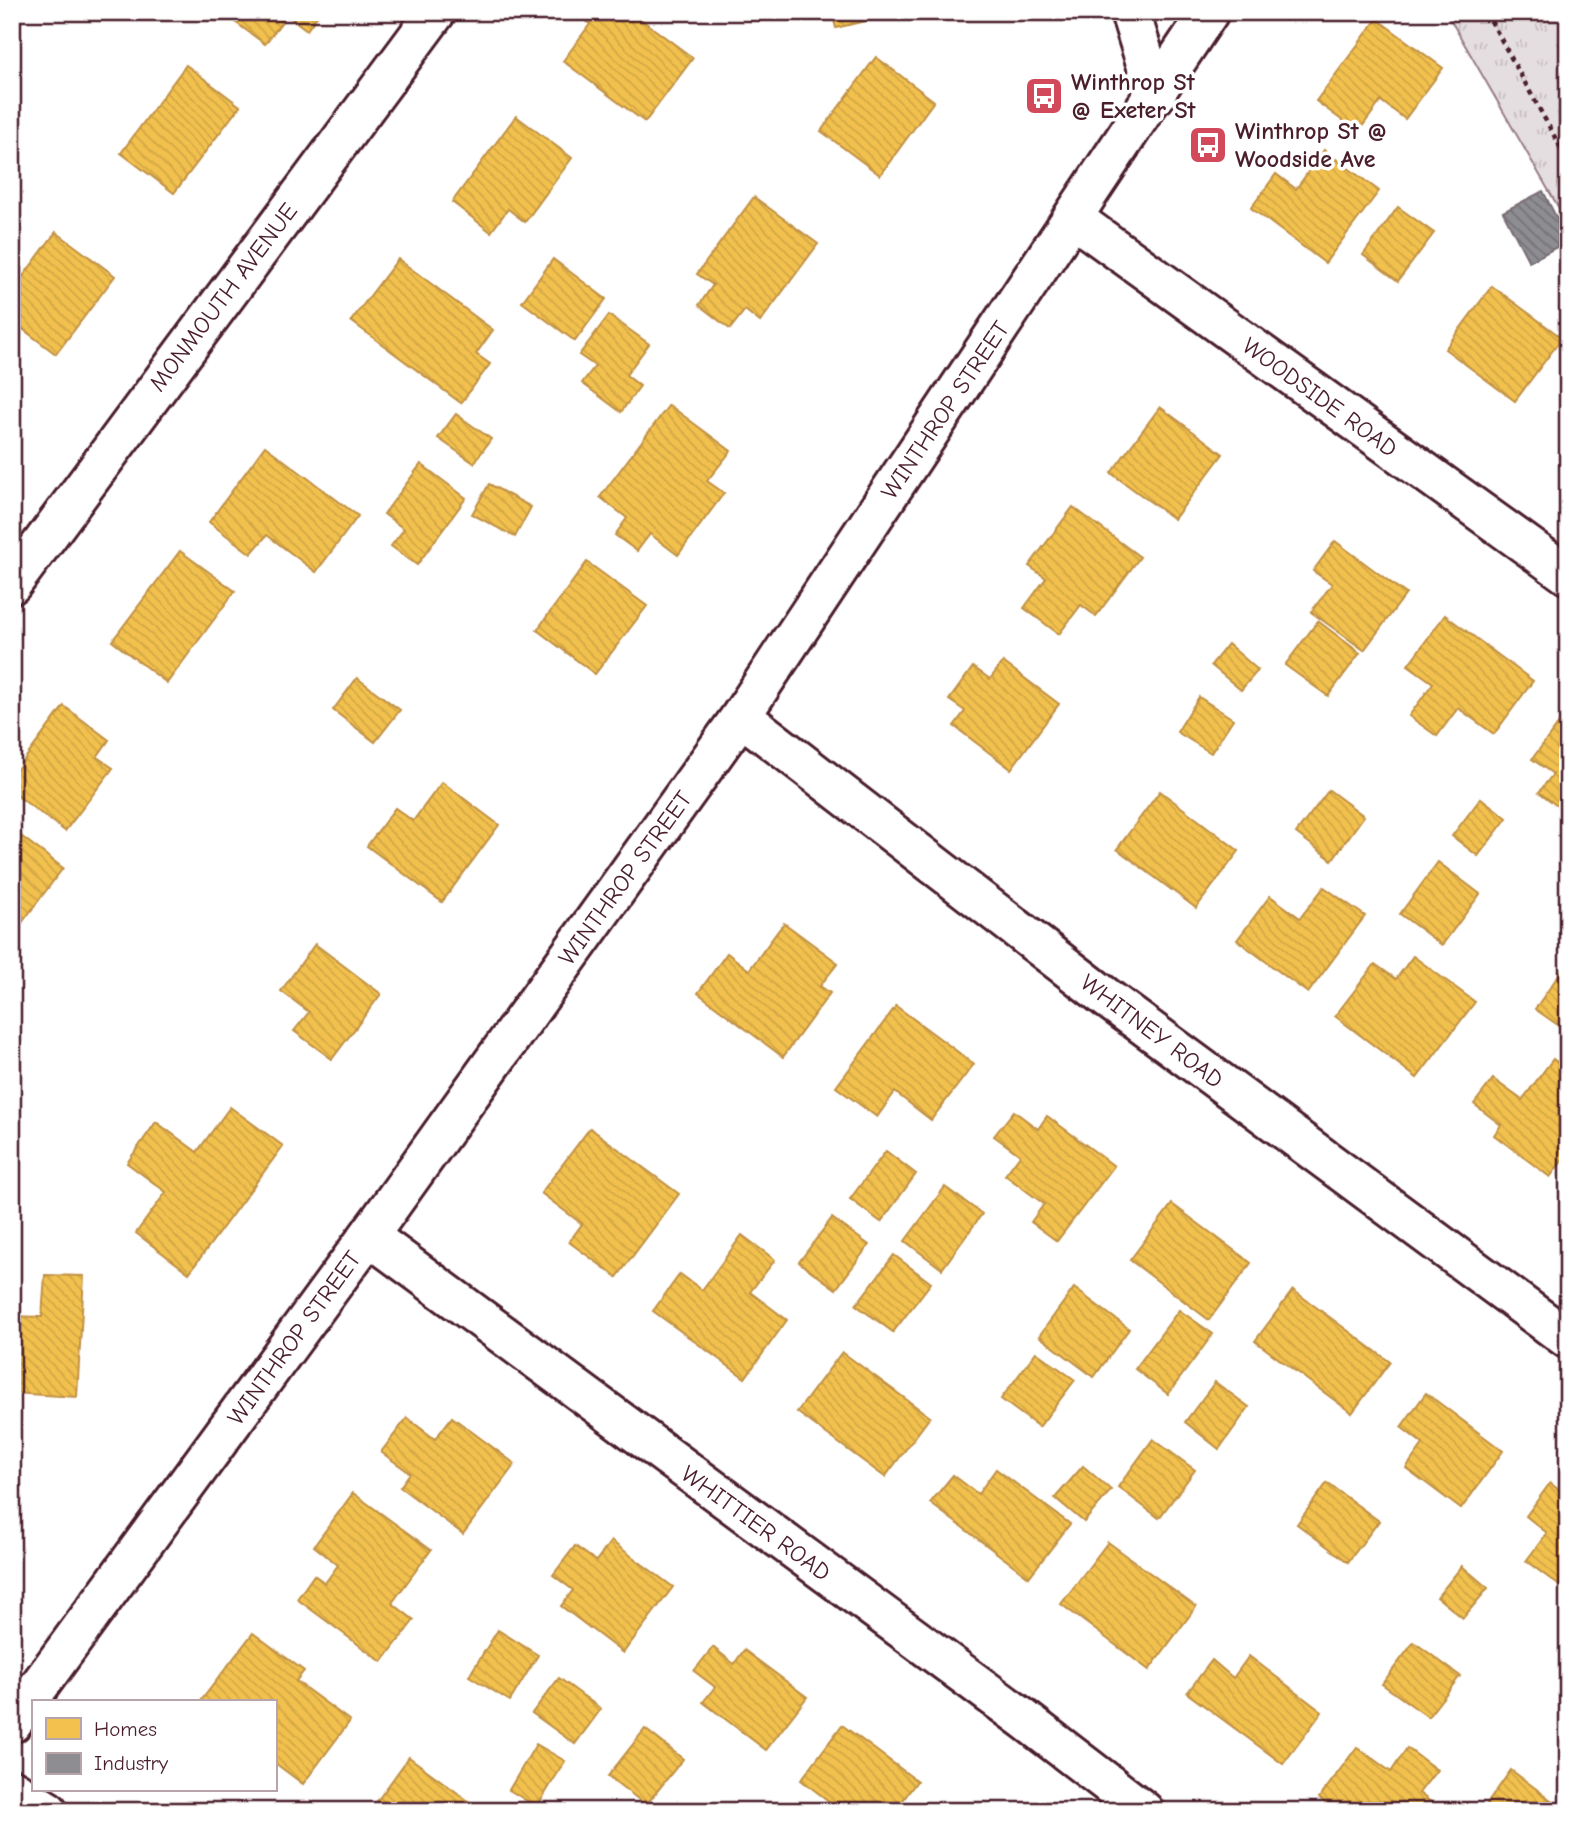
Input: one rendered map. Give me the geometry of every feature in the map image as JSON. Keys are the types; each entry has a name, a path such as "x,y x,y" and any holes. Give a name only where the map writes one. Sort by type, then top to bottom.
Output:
{"street":[{"name":"MONMOUTH AVENUE","path":"12,584 436,12"},
{"path":"1130,12 1156,95"},
{"name":"WINTHROP STREET","path":"12,1723 369,1236 741,716 1209,12"},
{"name":"WOODSIDE ROAD","path":"1073,218 1568,575"},
{"name":"WHITNEY ROAD","path":"741,716 1108,999 1568,1339"},
{"name":"WHITTIER ROAD","path":"369,1236 1013,1711 1144,1811"},
{"path":"12,1789 48,1811"}],"path":[{"path":"1486,12 1568,161"}],"green space":[{"path":"1446,12 1568,12 1568,224"}],"building: Homes":[{"path":"242,12 320,12 307,30 287,15 265,44 235,22"},
{"path":"574,12 631,12 693,58 645,122 563,61 590,24"},
{"path":"832,12 894,12 894,14 836,28"},
{"path":"1377,19 1443,68 1405,119 1381,101 1358,132 1316,101"},
{"path":"876,57 934,101 880,175 821,131"},
{"path":"186,65 240,106 174,193 121,153"},
{"path":"516,116 572,158 525,222 508,209 491,232 452,202"},
{"path":"1324,150 1379,191 1325,263 1251,208 1276,174 1296,189"},
{"path":"754,197 818,244 760,322 745,310 730,329 699,305 713,285 697,274"},
{"path":"1398,207 1434,233 1398,281 1363,255"},
{"path":"56,232 115,276 56,354 12,321 12,291"},
{"path":"398,259 493,330 476,354 490,364 461,403 351,321"},
{"path":"553,259 606,299 575,341 522,302"},
{"path":"1492,286 1562,338 1515,401 1445,349"},
{"path":"609,315 649,344 626,375 640,386 621,412 582,383 595,366 579,355"},
{"path":"669,405 731,451 707,481 724,493 678,555 650,534 637,551 615,535 627,518 600,497"},
{"path":"1160,407 1223,454 1174,519 1111,473"},
{"path":"456,414 491,439 474,463 438,438"},
{"path":"265,446 358,516 316,572 267,535 251,554 209,522"},
{"path":"421,464 466,498 417,565 391,546 404,529 384,514"},
{"path":"489,484 531,507 515,537 472,514"},
{"path":"1073,507 1140,557 1096,616 1081,605 1059,634 1024,608 1046,578 1029,566"},
{"path":"1335,541 1406,594 1364,650 1311,612 1332,584 1313,571"},
{"path":"180,551 235,591 167,683 112,641"},
{"path":"587,562 647,606 595,674 537,630"},
{"path":"1445,615 1533,681 1494,734 1458,708 1437,736 1409,716 1433,683 1408,665"},
{"path":"1318,621 1360,653 1328,696 1285,665"},
{"path":"1228,644 1258,670 1241,690 1211,665"},
{"path":"1003,662 1059,704 1011,769 954,726 965,711 949,700 973,667 990,679"},
{"path":"357,678 400,710 375,742 333,710"},
{"path":"1199,697 1233,719 1211,753 1177,732"},
{"path":"64,706 109,740 97,757 113,768 65,831 12,792 12,776"},
{"path":"1568,711 1568,814 1539,792 1553,774 1532,759"},
{"path":"442,782 499,825 442,902 367,846 395,808 413,821"},
{"path":"1329,790 1364,816 1332,860 1296,833"},
{"path":"1160,791 1239,851 1196,908 1117,849"},
{"path":"1481,798 1507,818 1478,856 1452,836"},
{"path":"13,830 63,868 12,936 12,832"},
{"path":"1438,862 1480,894 1442,945 1400,914"},
{"path":"1324,887 1365,916 1308,993 1237,940 1270,896 1300,918"},
{"path":"784,923 838,963 820,986 830,993 783,1057 698,993 727,953 749,970"},
{"path":"315,944 381,994 332,1059 294,1031 309,1012 281,991"},
{"path":"1413,956 1475,1002 1417,1078 1335,1016 1375,964 1396,979"},
{"path":"1568,964 1568,1032 1535,1009"},
{"path":"896,1006 974,1064 931,1120 895,1092 877,1117 836,1087"},
{"path":"1553,1059 1568,1070 1568,1153 1550,1177 1494,1135 1501,1125 1474,1104 1493,1079 1522,1100"},
{"path":"230,1107 283,1146 189,1273 136,1233 166,1192 127,1163 156,1122 197,1152"},
{"path":"1014,1111 1038,1129 1047,1116 1114,1166 1057,1241 1031,1222 1044,1204 1005,1175 1020,1155 994,1136"},
{"path":"590,1128 679,1194 617,1277 569,1242 582,1224 541,1193"},
{"path":"886,1151 916,1174 881,1222 850,1199"},
{"path":"945,1187 982,1214 942,1269 905,1241"},
{"path":"1172,1204 1251,1263 1209,1320 1130,1260"},
{"path":"832,1218 869,1245 836,1289 799,1262"},
{"path":"742,1235 775,1260 750,1292 787,1320 745,1378 653,1311 680,1274 702,1290"},
{"path":"894,1255 931,1283 893,1332 856,1305"},
{"path":"45,1275 84,1276 77,1397 12,1393 12,1316 42,1317"},
{"path":"1074,1288 1129,1329 1094,1377 1039,1336"},
{"path":"1293,1290 1390,1362 1352,1413 1255,1341"},
{"path":"1179,1310 1213,1334 1168,1394 1135,1369"},
{"path":"842,1352 930,1417 885,1477 797,1412"},
{"path":"1036,1352 1075,1380 1039,1427 1001,1399"},
{"path":"1215,1382 1249,1407 1219,1449 1185,1422"},
{"path":"1426,1393 1503,1451 1461,1509 1406,1468 1423,1444 1401,1427"},
{"path":"452,1417 515,1464 463,1534 400,1487 410,1473 381,1452 407,1418 435,1439"},
{"path":"1153,1439 1195,1470 1159,1518 1118,1487"},
{"path":"1083,1466 1111,1490 1084,1522 1055,1498"},
{"path":"996,1469 1070,1524 1029,1577 930,1503 953,1475 978,1494"},
{"path":"1327,1483 1379,1521 1348,1562 1297,1524"},
{"path":"1550,1483 1568,1497 1568,1592 1526,1561 1547,1533 1526,1516"},
{"path":"353,1493 431,1550 392,1603 414,1620 382,1662 297,1599 314,1575 325,1583 338,1565 314,1546"},
{"path":"611,1541 673,1587 623,1653 561,1606 573,1590 553,1575 575,1546 596,1561"},
{"path":"1108,1542 1196,1607 1149,1670 1061,1604"},
{"path":"1462,1566 1488,1588 1463,1618 1437,1597"},
{"path":"498,1630 538,1655 510,1701 469,1676"},
{"path":"253,1633 304,1671 296,1681 350,1721 303,1784 276,1764 276,1700 202,1700"},
{"path":"1414,1642 1460,1676 1428,1717 1382,1684"},
{"path":"713,1647 734,1664 744,1650 807,1697 766,1750 703,1702 715,1687 694,1671"},
{"path":"1249,1656 1322,1712 1283,1764 1187,1693 1212,1660 1233,1678"},
{"path":"559,1678 601,1709 575,1744 532,1713"},
{"path":"842,1725 917,1781 895,1811 842,1811 801,1780"},
{"path":"645,1729 683,1759 646,1805 608,1776"},
{"path":"536,1744 565,1761 537,1807 509,1790"},
{"path":"1357,1747 1391,1772 1407,1748 1437,1770 1419,1793 1443,1811 1337,1811 1319,1798"},
{"path":"409,1757 482,1811 370,1811"},
{"path":"1511,1770 1555,1803 1550,1811 1482,1811"}],"building: Industry":[{"path":"1543,191 1568,241 1529,262 1503,212"}],"place":[{"name":"Winthrop St @ Exeter St","path":"1044,96"},
{"name":"Winthrop St @ Woodside Ave","path":"1208,145"}]}
